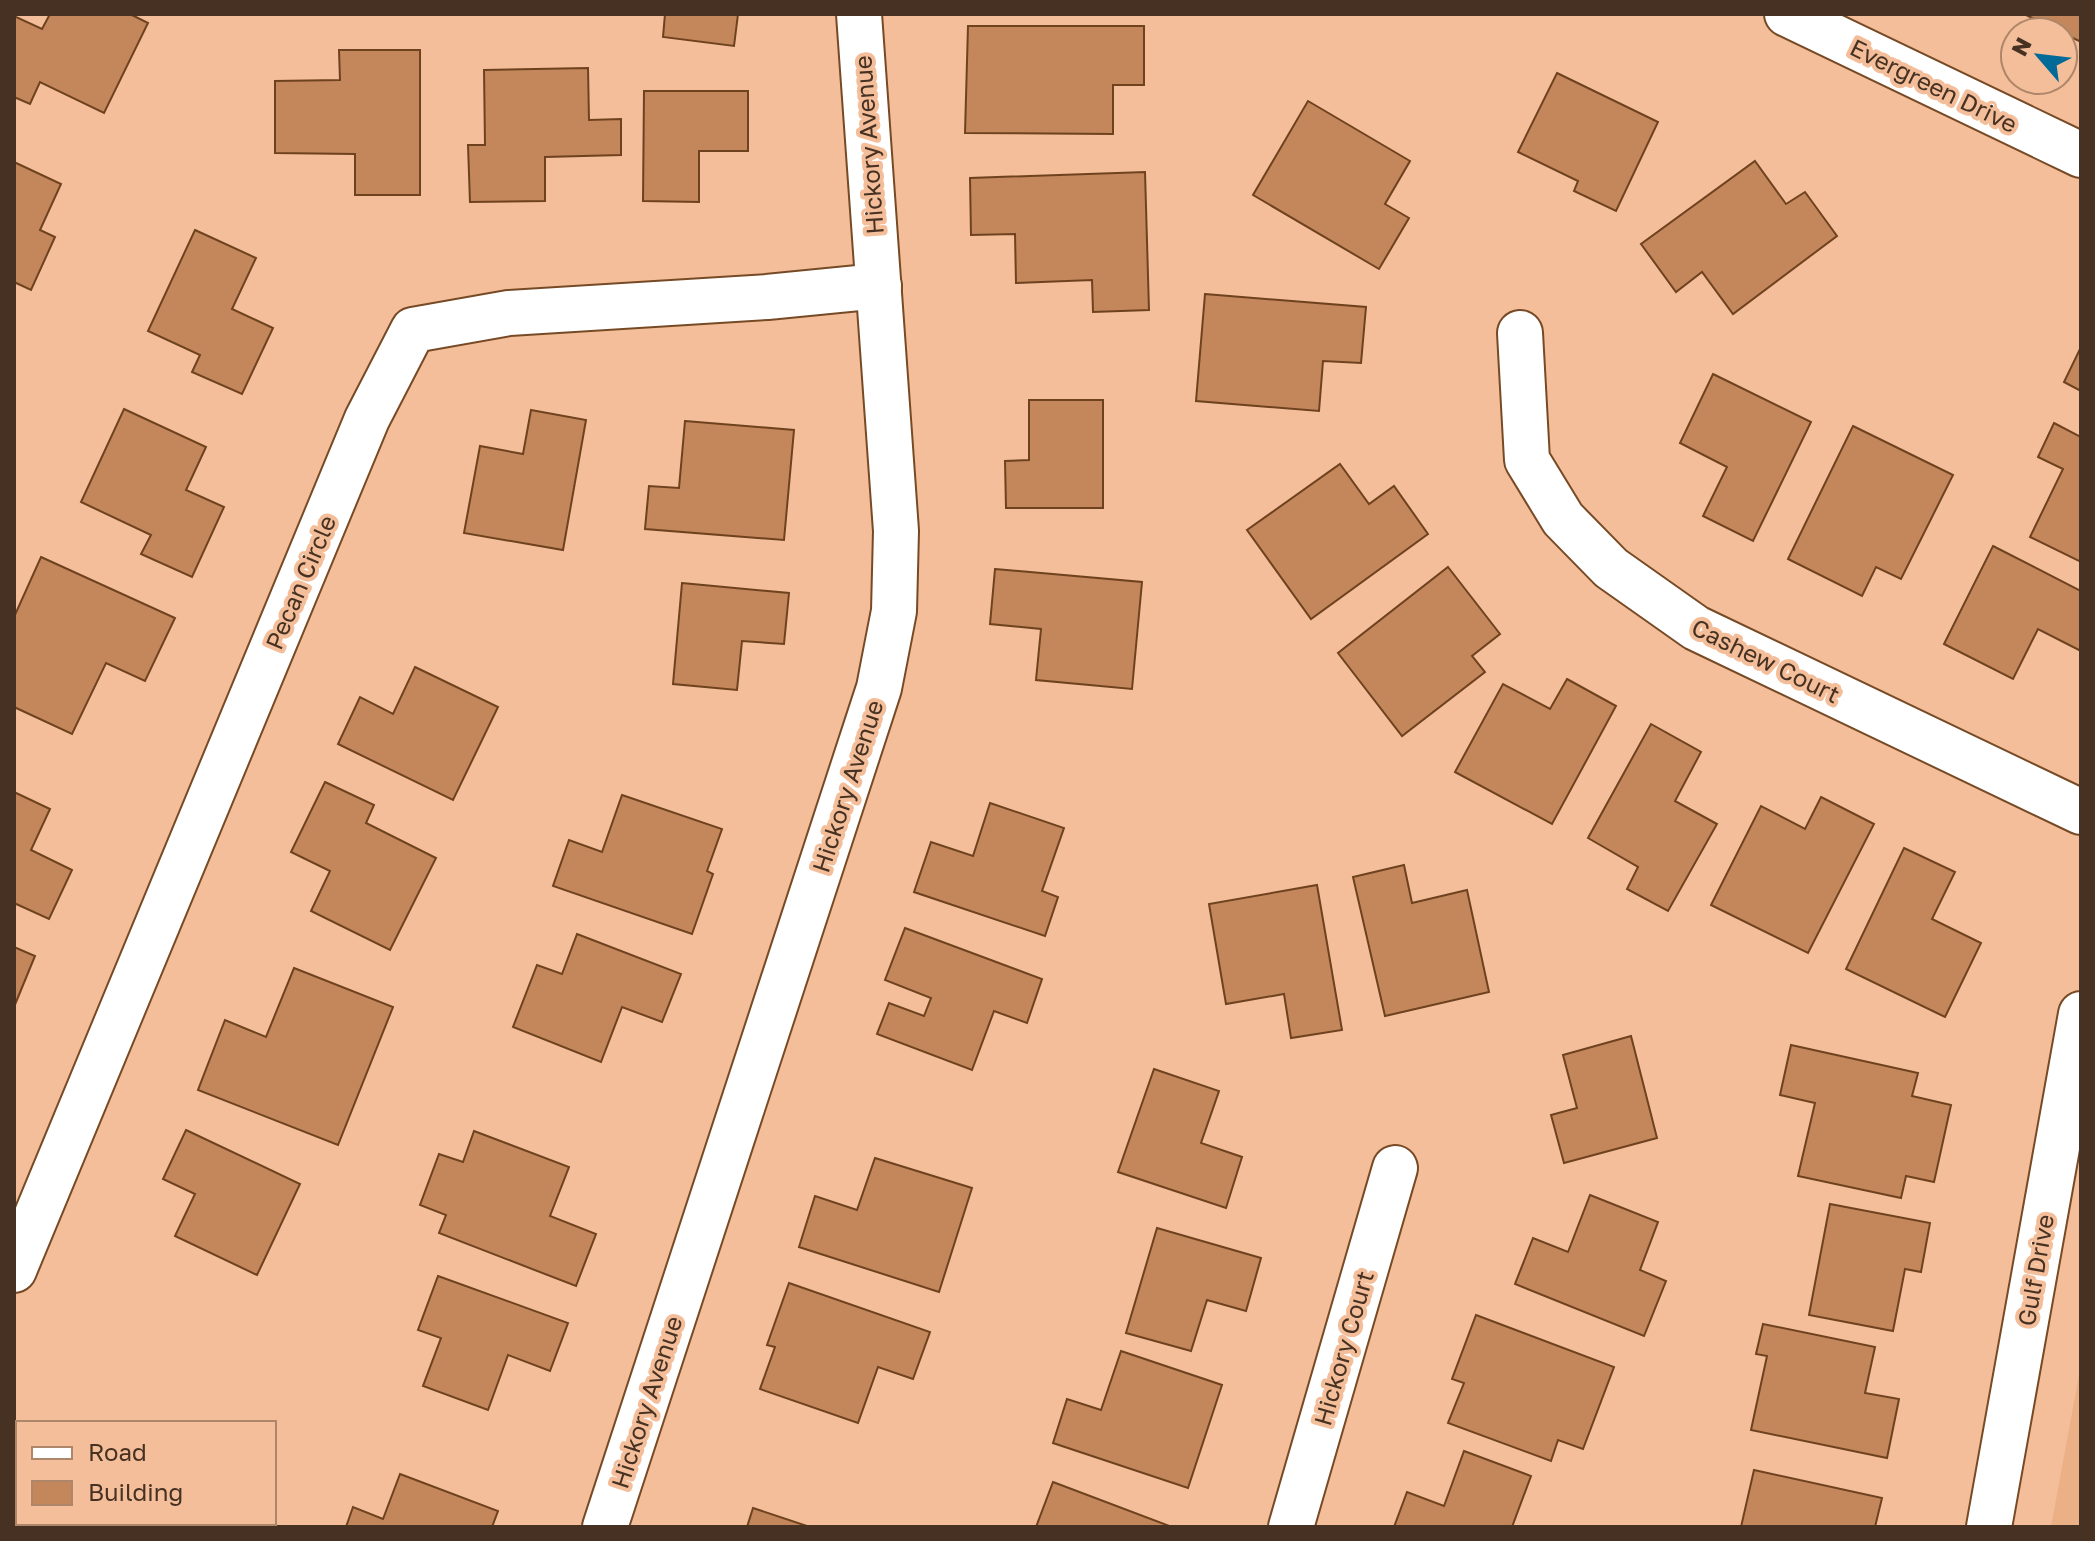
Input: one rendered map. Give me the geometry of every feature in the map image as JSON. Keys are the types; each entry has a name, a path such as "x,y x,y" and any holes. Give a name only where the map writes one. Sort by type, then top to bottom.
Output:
{"street":[{"name":"Hickory Avenue","path":"605,1527 879,688 894,611 896,531 859,14"},
{"name":"Evergreen Drive","path":"1787,14 1854,28 2081,155"},
{"name":"Pecan Circle","path":"14,1270 367,419 413,330 509,313 767,297 879,286"},
{"name":"Cashew Court","path":"1520,333 1527,460 1563,519 1611,568 1696,628 2081,812"},
{"name":"Gulf Drive","path":"1989,1527 2080,1025"},
{"name":"Hickory Court","path":"1291,1527 1395,1168"}],"shaded area":[{"path":"2081,1364 2081,1527 2051,1527"}],"building":[{"path":"50,14 130,14 148,23 104,113 40,82 30,104 14,97 14,16 42,29"},
{"path":"665,14 738,14 734,46 663,37"},
{"path":"2024,14 2081,14 2081,38 2079,41 2079,16"},
{"path":"968,26 1144,26 1144,85 1113,85 1113,134 965,133"},
{"path":"339,50 420,50 420,195 355,195 355,154 275,153 275,81 340,80"},
{"path":"588,68 589,120 621,119 621,155 545,157 545,201 470,202 468,145 485,145 484,70"},
{"path":"1557,73 1658,122 1616,211 1574,191 1578,181 1518,152"},
{"path":"644,91 748,91 748,151 699,151 699,202 643,201"},
{"path":"1308,101 1410,161 1385,204 1409,218 1379,269 1253,195"},
{"path":"1755,161 1786,204 1805,192 1837,236 1733,314 1702,272 1676,292 1641,244"},
{"path":"14,162 61,184 40,230 55,237 31,290 14,282"},
{"path":"1145,172 1149,310 1093,312 1092,280 1016,283 1015,234 971,235 970,178"},
{"path":"195,230 256,258 232,309 273,328 242,394 192,372 200,355 148,331"},
{"path":"1205,294 1366,307 1361,363 1323,361 1319,411 1196,401"},
{"path":"2081,347 2081,391 2064,382"},
{"path":"1713,374 1811,422 1753,541 1703,516 1727,467 1680,443"},
{"path":"1029,400 1103,400 1103,508 1006,508 1005,461 1029,460"},
{"path":"124,409 206,447 186,490 224,507 192,577 141,554 151,535 81,502"},
{"path":"531,410 586,420 563,550 464,533 480,446 523,454"},
{"path":"685,421 794,430 784,540 645,529 649,486 679,488"},
{"path":"2054,423 2081,437 2081,562 2030,537 2063,469 2038,457"},
{"path":"1853,426 1953,475 1901,579 1876,567 1862,596 1788,559"},
{"path":"1340,464 1369,504 1394,486 1428,534 1311,619 1247,530"},
{"path":"1993,546 2081,591 2081,651 2038,629 2013,679 1944,644"},
{"path":"41,557 175,618 145,681 106,663 72,734 14,707 14,617"},
{"path":"1448,567 1500,634 1472,656 1485,672 1402,736 1338,653"},
{"path":"995,569 1142,582 1132,689 1036,680 1041,629 990,624"},
{"path":"682,583 789,593 784,644 742,641 737,690 673,684"},
{"path":"415,667 498,707 453,800 338,744 360,697 393,714"},
{"path":"1567,679 1616,706 1552,824 1455,772 1503,684 1550,709"},
{"path":"1651,724 1701,752 1675,801 1717,824 1668,911 1627,889 1638,867 1588,838"},
{"path":"325,782 374,805 366,823 436,858 390,950 311,911 330,871 291,852"},
{"path":"14,792 50,809 31,850 72,870 49,919 14,903"},
{"path":"622,795 722,829 707,871 713,874 692,934 553,886 569,840 602,852"},
{"path":"1821,797 1874,824 1808,953 1711,905 1761,806 1805,829"},
{"path":"990,803 1064,828 1042,891 1058,897 1045,936 914,892 931,842 973,856"},
{"path":"1904,848 1955,872 1932,919 1981,943 1945,1017 1846,969"},
{"path":"1404,865 1412,903 1467,890 1489,992 1385,1016 1353,877"},
{"path":"1317,885 1342,1030 1291,1038 1284,994 1226,1004 1209,904"},
{"path":"905,928 1042,979 1027,1023 994,1011 972,1070 877,1034 889,1003 924,1016 931,998 885,980"},
{"path":"577,934 681,974 662,1022 622,1007 601,1062 513,1027 537,965 562,974"},
{"path":"14,947 35,956 14,1007"},
{"path":"294,968 393,1007 338,1145 198,1090 225,1020 266,1037"},
{"path":"1631,1036 1657,1138 1564,1163 1551,1115 1577,1108 1563,1055"},
{"path":"1791,1045 1918,1073 1912,1096 1951,1105 1934,1182 1906,1176 1901,1198 1798,1176 1815,1103 1780,1095"},
{"path":"1154,1069 1219,1091 1201,1143 1242,1157 1226,1208 1118,1172"},
{"path":"186,1130 300,1184 257,1275 175,1236 195,1194 163,1179"},
{"path":"474,1131 569,1167 550,1216 596,1234 576,1286 439,1233 446,1215 420,1205 439,1154 463,1162"},
{"path":"875,1158 972,1188 939,1292 799,1247 815,1196 857,1210"},
{"path":"1590,1195 1658,1222 1640,1270 1666,1281 1644,1336 1515,1284 1533,1238 1568,1252"},
{"path":"1830,1204 1930,1223 1921,1272 1905,1269 1893,1331 1809,1315"},
{"path":"1157,1228 1261,1258 1246,1311 1207,1300 1191,1351 1126,1333"},
{"path":"438,1276 568,1323 550,1371 508,1355 488,1410 423,1386 441,1338 418,1330"},
{"path":"789,1283 930,1332 913,1379 878,1367 858,1423 760,1389 775,1347 767,1345"},
{"path":"1476,1315 1614,1367 1583,1449 1558,1440 1551,1461 1448,1423 1464,1383 1452,1379"},
{"path":"1763,1324 1875,1347 1865,1393 1899,1399 1887,1458 1751,1430 1767,1356 1756,1354"},
{"path":"1121,1351 1222,1385 1188,1488 1053,1443 1067,1399 1101,1410"},
{"path":"1464,1451 1531,1476 1512,1527 1394,1527 1407,1492 1444,1506"},
{"path":"1754,1470 1882,1498 1875,1527 1741,1527"},
{"path":"400,1474 498,1511 492,1527 346,1527 353,1507 383,1519"},
{"path":"1053,1482 1172,1527 1036,1527"},
{"path":"753,1508 810,1527 747,1527"},
{"path":"110,1525 113,1527 45,1527"}]}
